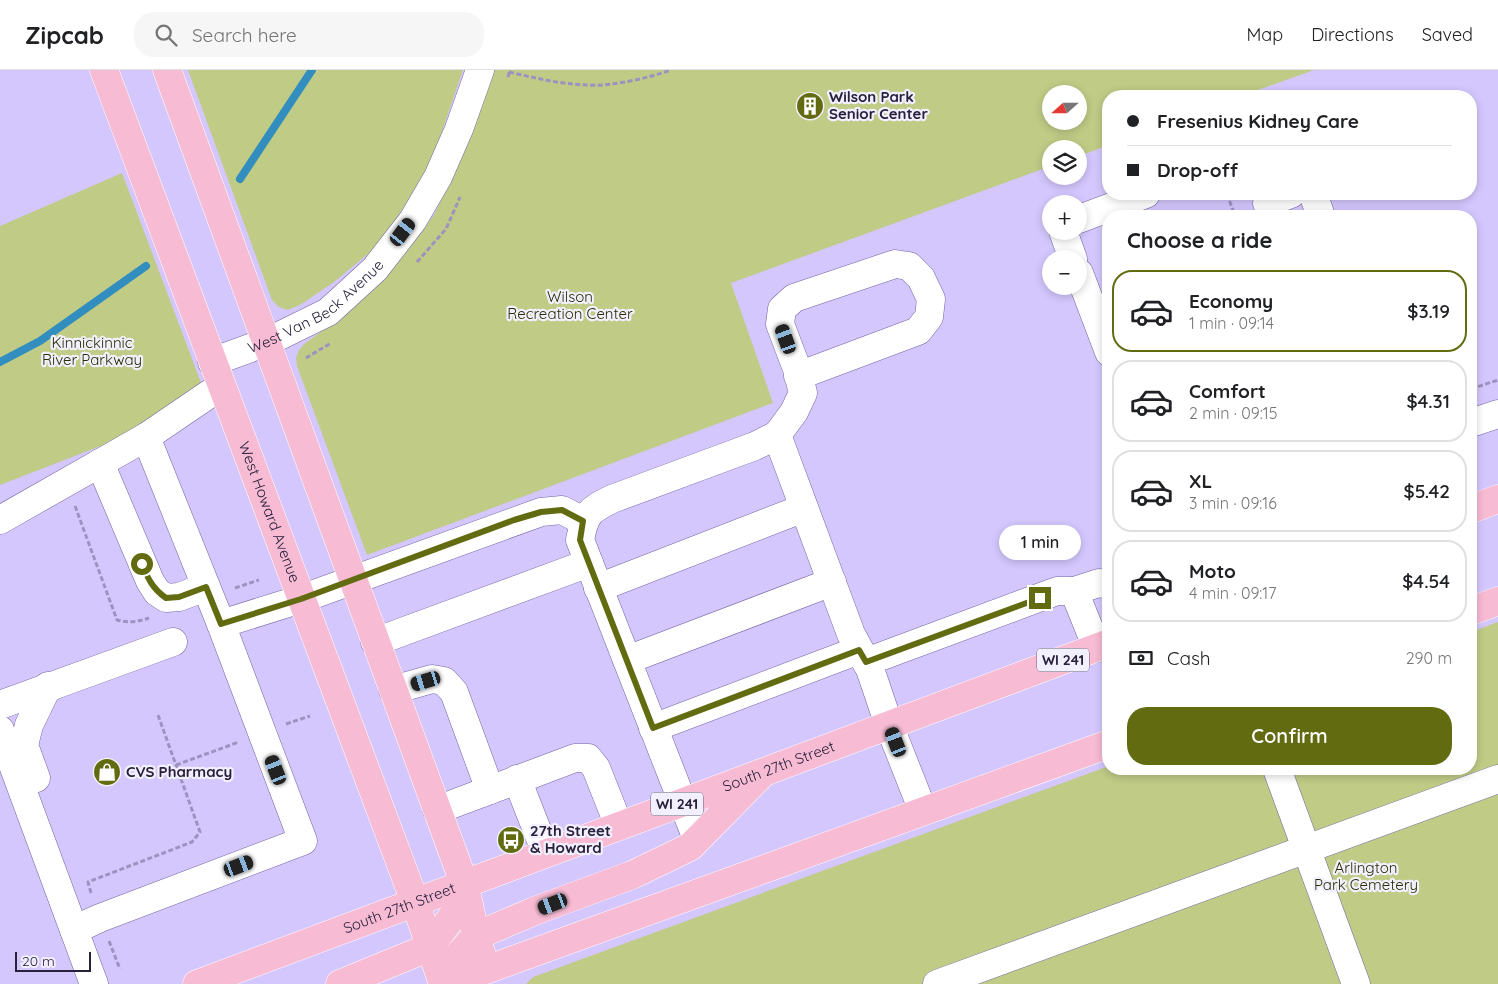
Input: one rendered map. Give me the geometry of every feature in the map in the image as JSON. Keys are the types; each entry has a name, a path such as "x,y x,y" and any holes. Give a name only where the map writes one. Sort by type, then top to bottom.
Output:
{"main road":[{"name":"West Howard Avenue","path":"104,70 444,984"},
{"path":"167,70 464,883 476,936 488,976"},
{"path":"1477,507 1498,499"},
{"path":"1477,609 1498,601"},
{"name":"South 27th Street","path":"198,984 464,883 1102,646"},
{"path":"766,771 690,847 632,875 537,910 476,936 448,967 444,984 488,976 1102,747"},
{"path":"340,984 430,947 454,914 464,883"}],"street":[{"name":"West Van Beck Avenue","path":"0,520 146,437 217,374 266,342 328,312 375,269 413,220 438,177 459,129 480,70"},
{"path":"1103,210 1130,200"},
{"path":"1087,216 1102,210"},
{"path":"697,839 580,540 583,521 594,508 612,499 755,446 777,435 794,412 803,393 780,324 782,309 794,298 894,264 909,266 921,278 931,299 929,318 918,331 798,376"},
{"path":"1087,294 1102,334"},
{"path":"777,435 851,634 870,669 923,812"},
{"path":"74,930 100,918 303,842 221,624 146,437"},
{"path":"100,463 150,582 157,592 166,598 179,597 206,587"},
{"path":"598,588 804,508"},
{"path":"221,624 301,599 541,512 562,510 583,521"},
{"path":"375,642 589,563"},
{"path":"627,660 832,582"},
{"path":"653,728 1057,591 1074,591 1102,584"},
{"path":"1074,591 1102,644"},
{"path":"0,705 173,642"},
{"path":"393,690 432,679 444,680 454,692 490,790"},
{"path":"48,686 29,725 24,744 50,817 49,859"},
{"path":"0,730 94,984"},
{"path":"437,810 575,758 588,758 596,768 619,826"},
{"path":"1279,775 1356,984"},
{"path":"936,984 1498,779"},
{"path":"517,780 546,853"}],"path":[{"path":"509,72 561,83 589,86 658,75 671,70"},
{"path":"1477,387 1498,380"},
{"path":"120,969 88,882 192,842 200,832 158,716"}],"green space":[{"path":"188,70 463,70 437,146 417,187 388,231 368,254 334,282 300,305 288,310 279,307 272,300"},
{"name":"Wilson Recreation Center","path":"493,70 1314,70 1258,90 1102,90 1102,148 1087,153 1087,140 1042,140 1042,169 731,283 773,403 367,555 297,366 296,358 304,344 333,323 366,295 434,215 472,135"},
{"name":"Kinnickinnic River Parkway","path":"122,173 209,404 0,485 0,226"},
{"name":"Arlington Park Cemetery","path":"1498,622 1498,984 526,984 533,977 1102,769 1102,775 1477,775 1477,630"}],"waterway":[{"path":"240,179 312,70"},
{"path":"0,362 40,341 146,266"}],"place":[{"name":"Wilson Park Senior Center","path":"810,106"},
{"name":"CVS Pharmacy","path":"107,772"},
{"name":"27th Street & Howard","path":"511,840"}],"route":[{"path":"142,564 157,592 166,598 179,597 206,587 221,624 301,599 514,520 541,512 562,510 583,521 580,540 653,728 859,650 866,662 1040,598"}]}
